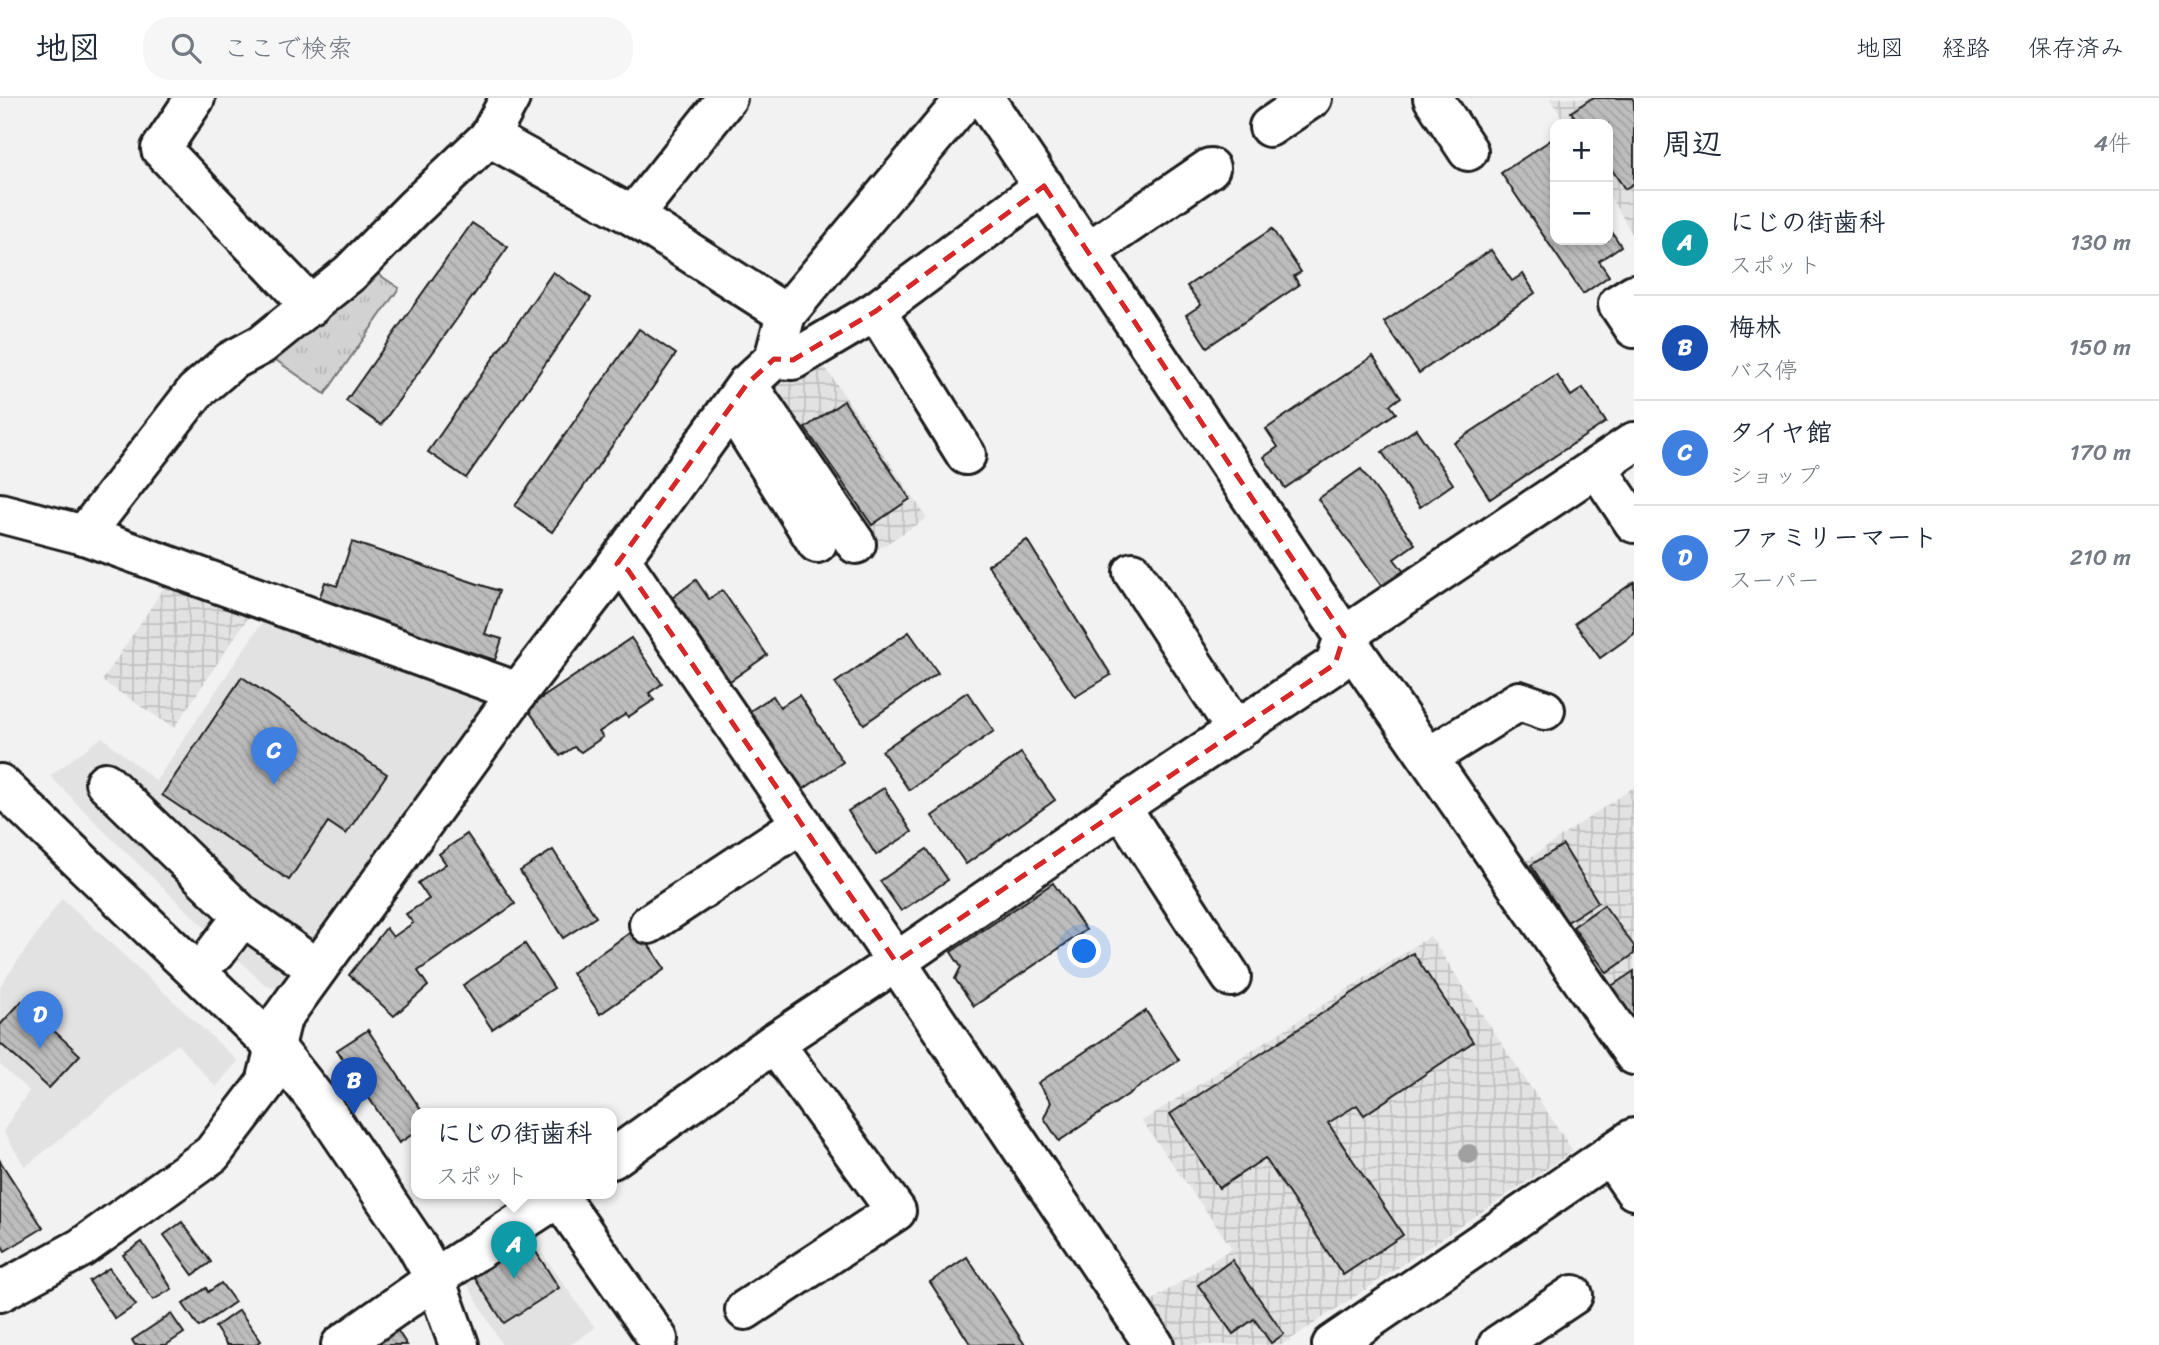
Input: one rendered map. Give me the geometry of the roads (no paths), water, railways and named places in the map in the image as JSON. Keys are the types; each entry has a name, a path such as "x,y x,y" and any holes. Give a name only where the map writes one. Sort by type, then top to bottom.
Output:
{"street":[{"path":"195,98 162,149 311,306"},
{"path":"84,535 195,392 231,361 261,345 350,273 489,137 510,98"},
{"path":"633,216 727,98"},
{"path":"0,1292 81,1248 212,1154 266,1083 282,1018 518,692 750,385 786,314 966,98"},
{"path":"984,98 1089,251 1344,636 1634,1055"},
{"path":"1269,127 1312,98"},
{"path":"1433,98 1468,151"},
{"path":"489,137 633,216 786,314"},
{"path":"1089,251 1210,168"},
{"path":"750,385 876,311 1044,186"},
{"path":"1634,294 1618,304 1634,328"},
{"path":"876,311 966,455"},
{"path":"750,385 744,427 817,543"},
{"path":"750,385 856,544"},
{"path":"617,1155 774,1043 1335,664 1344,636 1634,442"},
{"path":"1597,468 1634,523"},
{"path":"0,513 84,535 518,692"},
{"path":"617,564 628,570 802,823 1154,1345"},
{"path":"1133,572 1237,730"},
{"path":"1429,757 1519,701 1545,710"},
{"path":"105,782 243,916 317,969"},
{"path":"0,784 275,1047 327,1113 415,1243 435,1279 459,1345"},
{"path":"1121,807 1231,977"},
{"path":"649,924 802,823"},
{"path":"215,953 243,916"},
{"path":"744,1310 896,1211 774,1043"},
{"path":"1332,1345 1380,1332 1622,1147 1634,1189"},
{"path":"341,1345 556,1199"},
{"path":"565,1199 658,1339"},
{"path":"1498,1345 1573,1295"}],"place":[{"name":"タイヤ館","path":"274,785"},
{"name":"ファミリーマート","path":"40,1049"},
{"name":"梅林","path":"354,1115"},
{"name":"にじの街歯科","path":"514,1279"}]}
